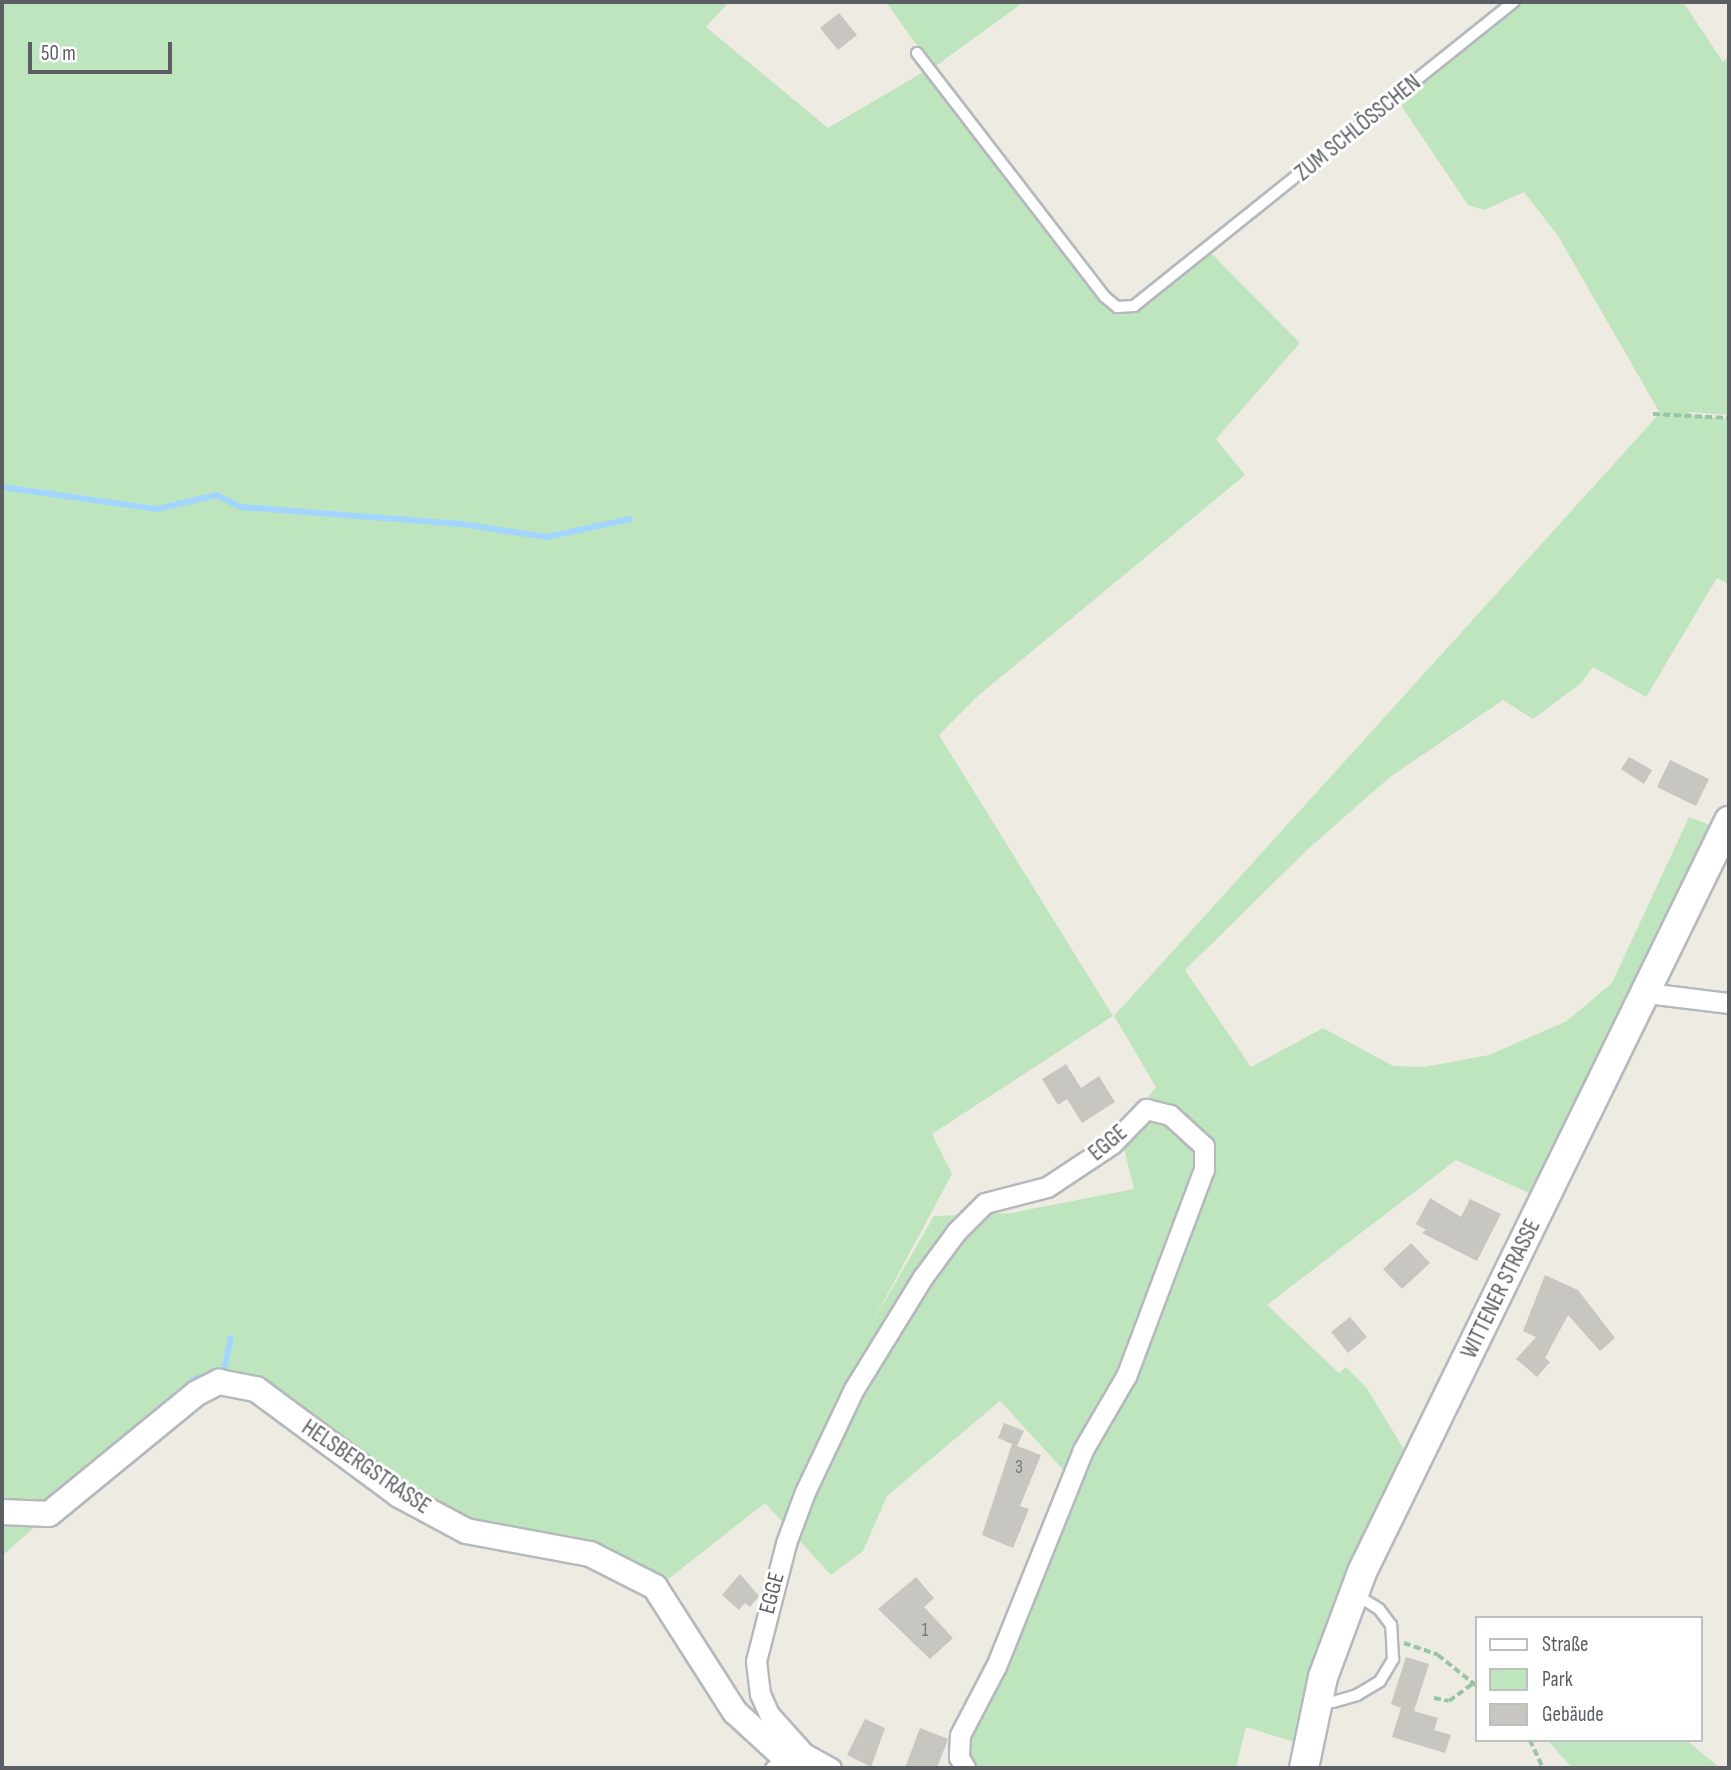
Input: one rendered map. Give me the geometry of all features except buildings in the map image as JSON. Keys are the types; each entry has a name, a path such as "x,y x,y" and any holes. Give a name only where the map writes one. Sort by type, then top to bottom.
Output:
{"main road":[{"name":"WITTENER STRASSE","path":"1304,1768 1318,1700 1354,1592 1729,821"}],"street":[{"path":"1647,993 1729,1003"},
{"name":"EGGE","path":"831,1768 804,1753 769,1714 760,1694 756,1661 795,1517 854,1389 923,1277 956,1232 985,1203 1047,1187 1112,1144 1146,1109 1170,1115 1204,1146 1204,1169 1126,1376 1083,1450 1001,1655 960,1735 959,1757 965,1768"},
{"name":"HELSBERGSTRASSE","path":"2,1512 49,1514 197,1393 219,1382 256,1389 399,1495 466,1531 590,1554 655,1587 736,1712 777,1762 810,1768"}],"lane":[{"name":"ZUM SCHLÖSSCHEN","path":"917,53 1105,297 1117,307 1134,306 1203,254 1514,2"},
{"path":"1318,1700 1333,1702 1357,1695 1380,1681 1393,1659 1395,1640 1379,1609 1354,1592"}],"path":[{"path":"1653,414 1729,418"},
{"path":"1395,1640 1438,1655 1476,1684 1449,1701 1434,1698"},
{"path":"1531,1742 1543,1768"}],"green space":[{"path":"2,2 729,2 706,27 828,128 925,71 1108,305 1134,309 1211,253 1300,343 1216,439 1245,475 979,695 939,735 1113,1016 932,1134 952,1174 871,1325 934,1216 1011,1213 1134,1189 1120,1132 1156,1087 1114,1016 1660,413 1558,236 1524,192 1484,210 1468,205 1398,101 1522,2 1683,2 1723,62 1729,56 1729,415 1689,412 1690,415 1729,419 1729,584 1717,578 1646,697 1593,667 1580,684 1533,719 1503,700 1390,777 1307,850 1185,970 1251,1067 1323,1028 1393,1066 1424,1067 1489,1055 1567,1021 1612,983 1689,817 1715,827 1531,1194 1456,1160 1267,1305 1339,1373 1346,1367 1366,1387 1408,1456 1298,1743 1246,1727 1236,1768 972,1768 966,1739 1063,1533 1079,1487 1000,1401 887,1496 863,1551 831,1575 765,1503 662,1584 474,1525 404,1491 228,1376 46,1509 2,1509"},
{"path":"886,2 1024,2 933,68"},
{"path":"2,1515 45,1518 2,1556"},
{"path":"1549,1742 1688,1742 1720,1768 1572,1768"}],"waterway":[{"path":"2,487 157,509 216,495 241,507 461,524 547,537 630,519"},
{"path":"224,1370 231,1338"},
{"path":"192,1380 208,1375"}]}
